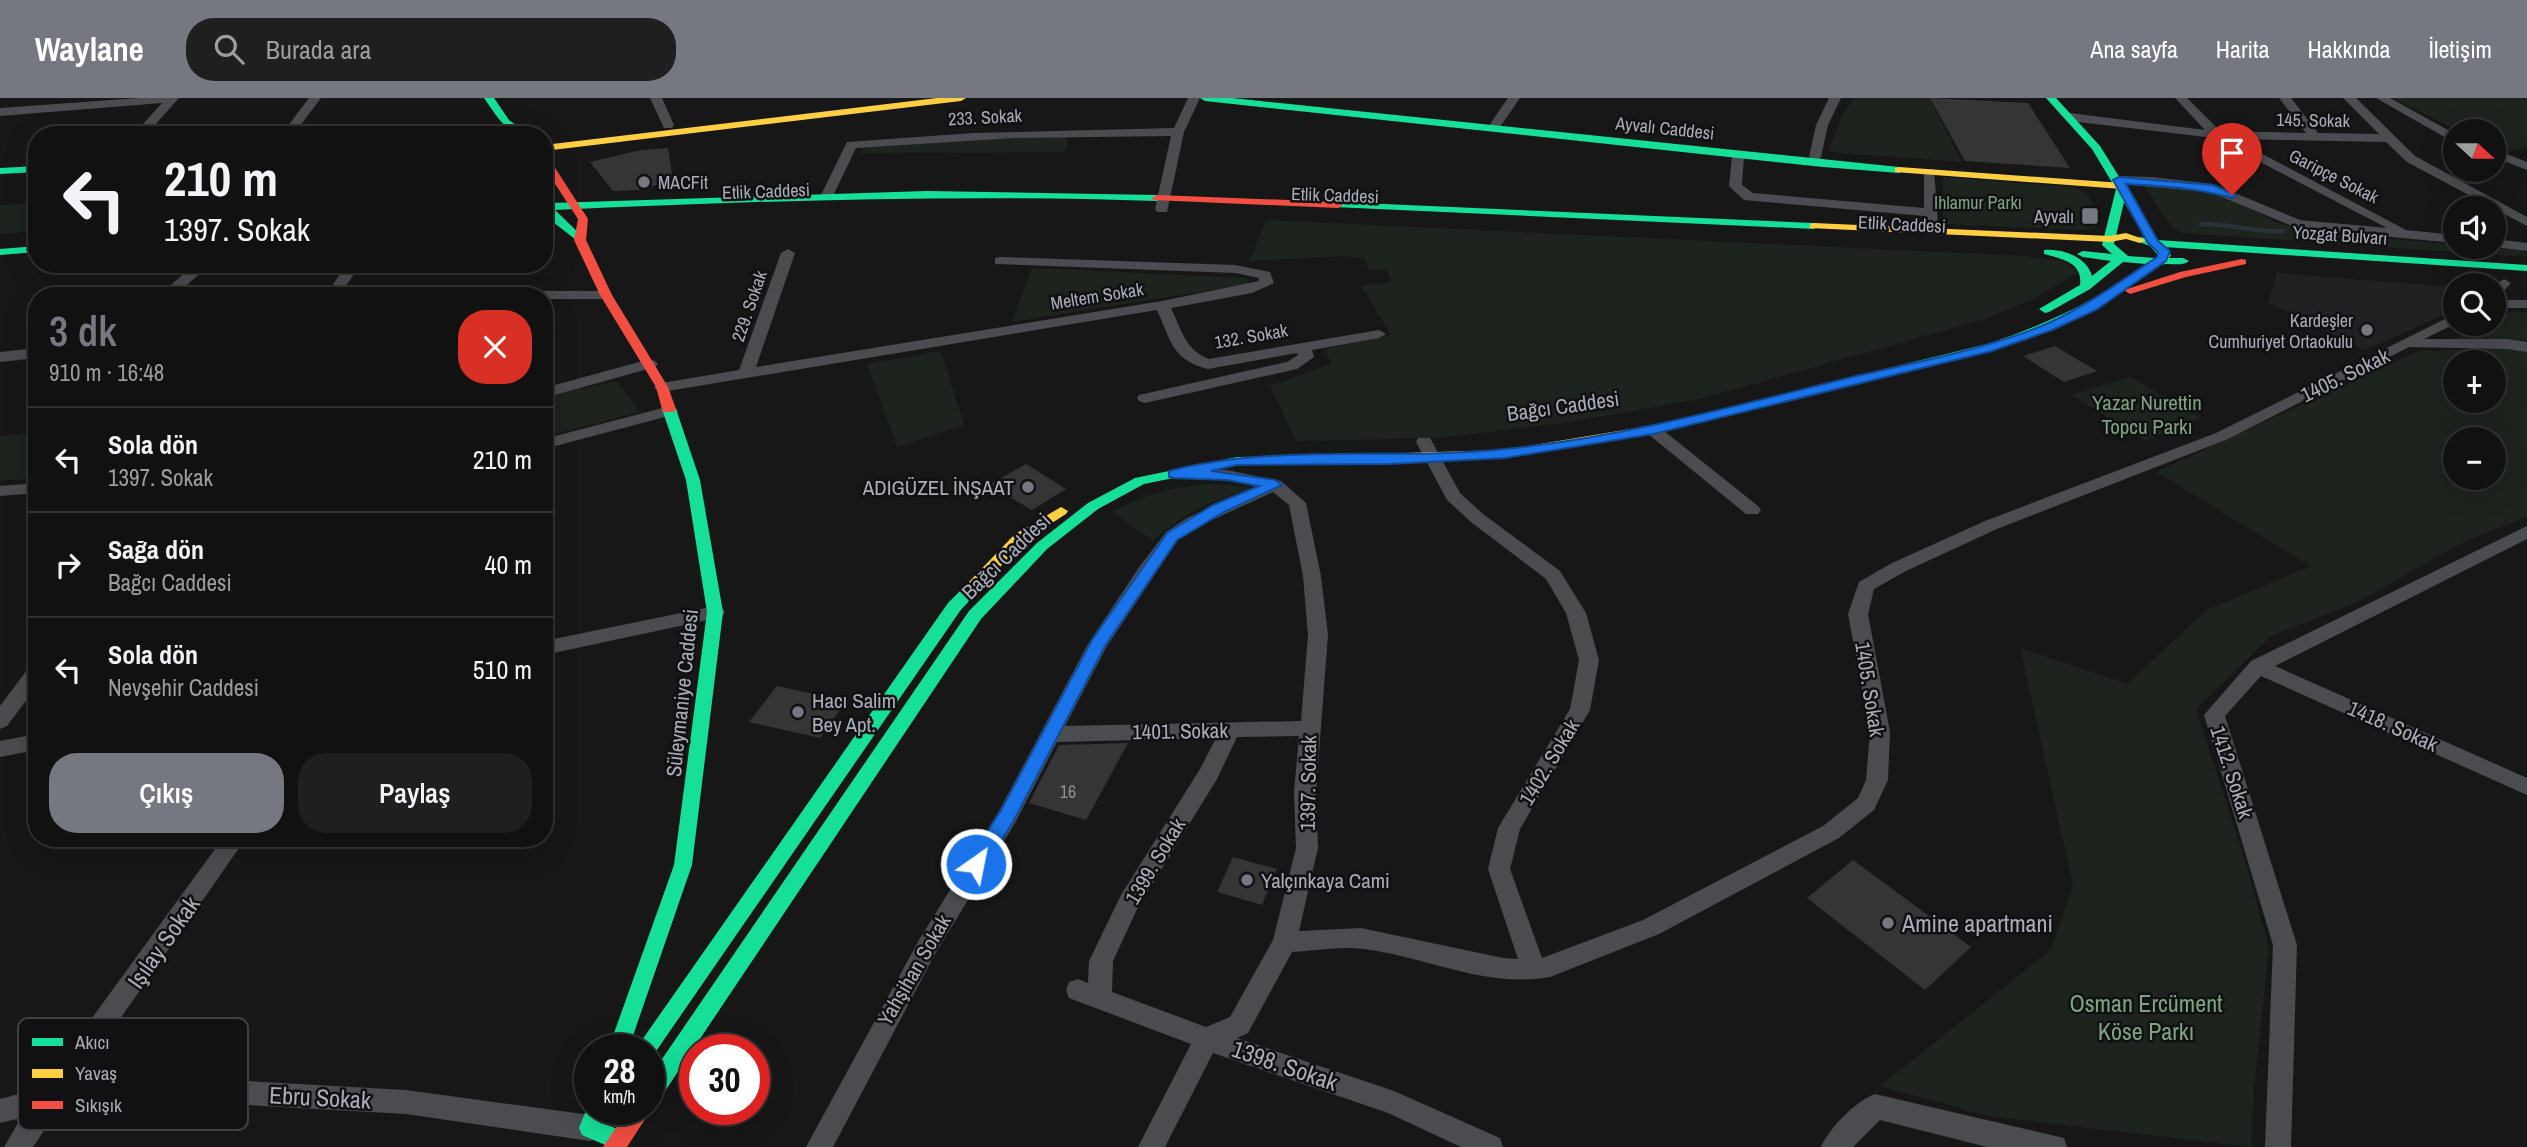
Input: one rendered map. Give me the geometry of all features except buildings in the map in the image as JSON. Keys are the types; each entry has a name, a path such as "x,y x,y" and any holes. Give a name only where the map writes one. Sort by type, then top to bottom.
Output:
{"main road":[{"path":"489,98 505,126"},
{"path":"553,140 873,98"},
{"path":"553,147 961,98"},
{"name":"Ayvalı Caddesi","path":"1205,98 1738,156 1930,172 2119,180"},
{"name":"Ayvalı Caddesi","path":"1264,98 1815,157 2119,180"},
{"path":"2051,98 2068,110 2119,180 2154,243 2164,251 2165,255 2157,260"},
{"path":"0,162 28,162"},
{"path":"0,171 28,169"},
{"path":"553,172 580,212 580,240"},
{"path":"2026,317 2086,287 2123,257 2108,245 2119,180"},
{"name":"Etlik Caddesi","path":"580,212 827,195 1162,203 2110,239"},
{"name":"Etlik Caddesi","path":"553,211 1162,203 2123,257"},
{"path":"553,216 580,240"},
{"name":"Yozgat Bulvarı","path":"2110,239 2126,236 2154,243 2527,268"},
{"path":"0,239 28,237"},
{"name":"Süleymaniye Caddesi","path":"580,240 606,295 662,387 693,480 715,612 683,865 624,1034"},
{"path":"0,251 28,249"},
{"path":"2048,252 2074,260 2086,268 2086,287"},
{"name":"Yozgat Bulvarı","path":"2123,257 2141,261 2242,262 2443,279"},
{"name":"Bağcı Caddesi","path":"656,1034 954,607 1020,537 1081,498 1159,463 1233,450 1429,450 1505,454 1653,430 1995,346 2048,328 2104,299 2133,281 2157,260"},
{"path":"2104,299 2184,274 2242,262"},
{"name":"Bağcı Caddesi","path":"1520,435 1752,395 1977,333"},
{"name":"Bağcı Caddesi","path":"665,1072 975,615 1042,546 1093,506 1140,481 1237,461 1429,450 1479,438"},
{"path":"593,1125 617,1144 630,1125"}],"street":[{"path":"0,112 173,98"},
{"path":"147,126 173,98"},
{"path":"294,126 315,98"},
{"path":"656,98 668,125"},
{"path":"1162,203 1178,132 1195,98"},
{"path":"1496,124 1514,98"},
{"path":"1815,157 1822,125 1835,98"},
{"name":"Garipçe Sokak","path":"2181,98 2217,135 2407,234"},
{"path":"2285,98 2315,137"},
{"path":"2349,98 2411,159 2527,222"},
{"path":"2382,98 2443,132"},
{"name":"145. Sokak","path":"2068,110 2217,135 2389,138"},
{"name":"233. Sokak","path":"827,195 851,145 953,135 1178,132"},
{"path":"2506,155 2527,153"},
{"path":"1738,156 1735,186 1749,197 1931,213"},
{"path":"2506,157 2527,166"},
{"path":"1930,172 1931,232"},
{"path":"2119,180 2213,188 2293,223 2443,238"},
{"path":"2506,244 2527,247"},
{"name":"229. Sokak","path":"746,372 788,253"},
{"name":"Meltem Sokak","path":"662,387 1163,306 1267,284 1265,275 1235,269 1000,261"},
{"path":"176,287 193,273"},
{"path":"553,295 606,295"},
{"path":"2506,304 2527,304"},
{"name":"132. Sokak","path":"1163,306 1184,350 1191,358 1208,364 1379,334"},
{"name":"1405. Sokak","path":"1285,942 1361,938 1503,969 1534,970 1550,967 1651,927 1831,832 1866,804 1877,779 1880,732 1858,614 1866,586 1899,567 1991,525 2222,436 2443,325"},
{"path":"2409,344 2508,344 2527,347"},
{"path":"1145,398 1292,366 1306,357 1303,346"},
{"path":"0,356 28,354"},
{"path":"553,391 650,364"},
{"path":"553,442 670,411"},
{"path":"1653,430 1752,510"},
{"name":"1402. Sokak","path":"1429,450 1453,496 1477,518 1553,575 1576,612 1589,660 1580,710 1509,828 1499,869 1534,970"},
{"path":"1174,474 1227,475 1275,485"},
{"name":"1397. Sokak","path":"1207,1038 1239,1025 1285,942 1307,848 1305,792 1318,635 1312,576 1297,503 1275,485"},
{"name":"Yahşihan Sokak","path":"819,1147 927,947 1007,817 1098,644 1172,536 1219,509 1275,485"},
{"path":"0,491 28,489"},
{"name":"1412. Sokak","path":"2278,1147 2285,945 2214,715 2259,666 2527,533"},
{"path":"553,647 715,612"},
{"name":"1418. Sokak","path":"2259,666 2527,788"},
{"path":"0,721 28,683"},
{"name":"1401. Sokak","path":"1051,734 1309,728"},
{"name":"1399. Sokak","path":"1088,993 1129,902 1209,773 1230,730"},
{"path":"0,749 28,744"},
{"name":"Işılay Sokak","path":"108,1018 175,928 228,847"},
{"name":"1398. Sokak","path":"1088,993 1394,1103 1490,1147"},
{"path":"1152,1147 1207,1038"},
{"name":"Ebru Sokak","path":"248,1093 406,1102 574,1122"},
{"name":"Ebru Sokak","path":"0,1111 18,1106"},
{"path":"1834,1147 1875,1106 2022,1143 2054,1147"},
{"name":"Işılay Sokak","path":"18,1147 29,1130"}],"shaded area":[{"name":"Kardeşler Cumhuriyet Ortaokulu","path":"2277,273 2443,286 2443,315 2365,350 2268,303"}],"green space":[{"path":"1854,98 1929,98 1962,162 1828,152 1843,114"},
{"path":"2392,98 2527,98 2527,147 2506,152 2506,119 2443,119 2443,123"},
{"path":"1068,136 1066,152 862,153 862,148 916,142"},
{"name":"Ihlamur Parkı","path":"1943,177 2074,187 2089,196 2100,223 2096,228 2087,230 1943,224"},
{"path":"2142,183 2210,191 2241,203 2276,222 2310,232 2443,244 2443,251 2184,233 2172,228"},
{"path":"28,203 28,232 0,234 0,205"},
{"path":"1266,220 2023,256 2063,261 2075,269 2076,274 2031,300 1985,319 1704,398 1570,422 1438,438 1296,441 1270,386 1332,364 1324,349 1391,335 1361,286 1391,282 1386,269 1369,270 1364,258 1342,256 1249,261"},
{"path":"2506,249 2527,253 2527,257 2506,256"},
{"path":"1032,268 1247,278 1249,284 1012,322"},
{"path":"2512,311 2527,312 2527,341 2450,341 2460,336 2506,336 2506,314"},
{"name":"Osman Ercüment Köse Parkı","path":"2510,348 2527,351 2527,517 2459,544 2360,601 2271,636 2196,709 2247,867 2269,948 2254,1090 2251,1147 1988,1116 1880,1086 2051,950 2073,885 2020,648 2127,684 2207,610 2311,566 2156,472 2418,351 2443,350 2443,413 2506,413 2506,350 2449,350"},
{"path":"941,351 964,425 897,447 867,364"},
{"name":"Yazar Nurettin Topcu Parkı","path":"2130,377 2201,418 2146,441 2071,395"},
{"path":"617,381 640,412 553,435 553,395"},
{"path":"28,434 28,479 0,481 0,436"},
{"path":"1216,484 1256,488 1201,507 1153,541 1112,512 1162,492"}],"waterway":[{"path":"2201,224 2283,231"}],"traffic: fast":[{"path":"489,98 512,126"},
{"path":"1205,98 1899,170"},
{"path":"1666,427 1995,346 2042,329 2084,309 2125,285 2165,255 2154,243 2096,148 2051,98"},
{"path":"0,171 28,169"},
{"path":"2045,309 2086,287 2123,257 2108,245 2122,186"},
{"path":"553,207 927,195 1157,198"},
{"path":"1338,205 1814,226"},
{"path":"553,214 580,240"},
{"path":"2140,240 2527,268"},
{"path":"0,252 28,250"},
{"path":"2048,252 2070,258 2082,266 2087,278 2086,287"},
{"path":"2083,254 2141,261 2183,261"},
{"path":"624,1034 683,865 715,612 693,480 669,409"},
{"path":"665,1072 975,615 1042,546 1093,506 1140,481 1237,461 1302,460"},
{"path":"656,1034 954,607 972,588"},
{"path":"591,1125 590,1128 619,1140"}],"traffic: slow":[{"path":"553,147 961,98"},
{"path":"1899,170 2122,186"},
{"path":"1814,226 2110,239 2126,236 2140,240"},
{"path":"1302,460 1505,454 1666,427"},
{"path":"972,588 1020,537 1061,511"}],"traffic: jam":[{"path":"553,173 583,219 580,240 606,295 662,387 669,409"},
{"path":"1157,198 1338,205"},
{"path":"2130,290 2184,274 2242,262"},
{"path":"614,1147 629,1125"}],"place":[{"name":"MACFit","path":"644,182"},
{"name":"Ayvalı","path":"2090,216"},
{"name":"Kardeşler Cumhuriyet Ortaokulu","path":"2367,330"},
{"name":"ADIGÜZEL İNŞAAT","path":"1028,487"},
{"name":"Hacı Salim Bey Apt.","path":"798,712"},
{"name":"Yalçınkaya Cami","path":"1247,880"},
{"name":"Amine apartmani","path":"1888,923"}],"route":[{"path":"976,864 1007,817 1098,644 1172,536 1219,509 1275,485 1227,475 1174,474 1237,461 1505,454 1653,430 1987,348 2048,328 2092,307 2133,281 2165,255 2154,243 2119,180 2176,183 2213,188 2232,195"}]}
